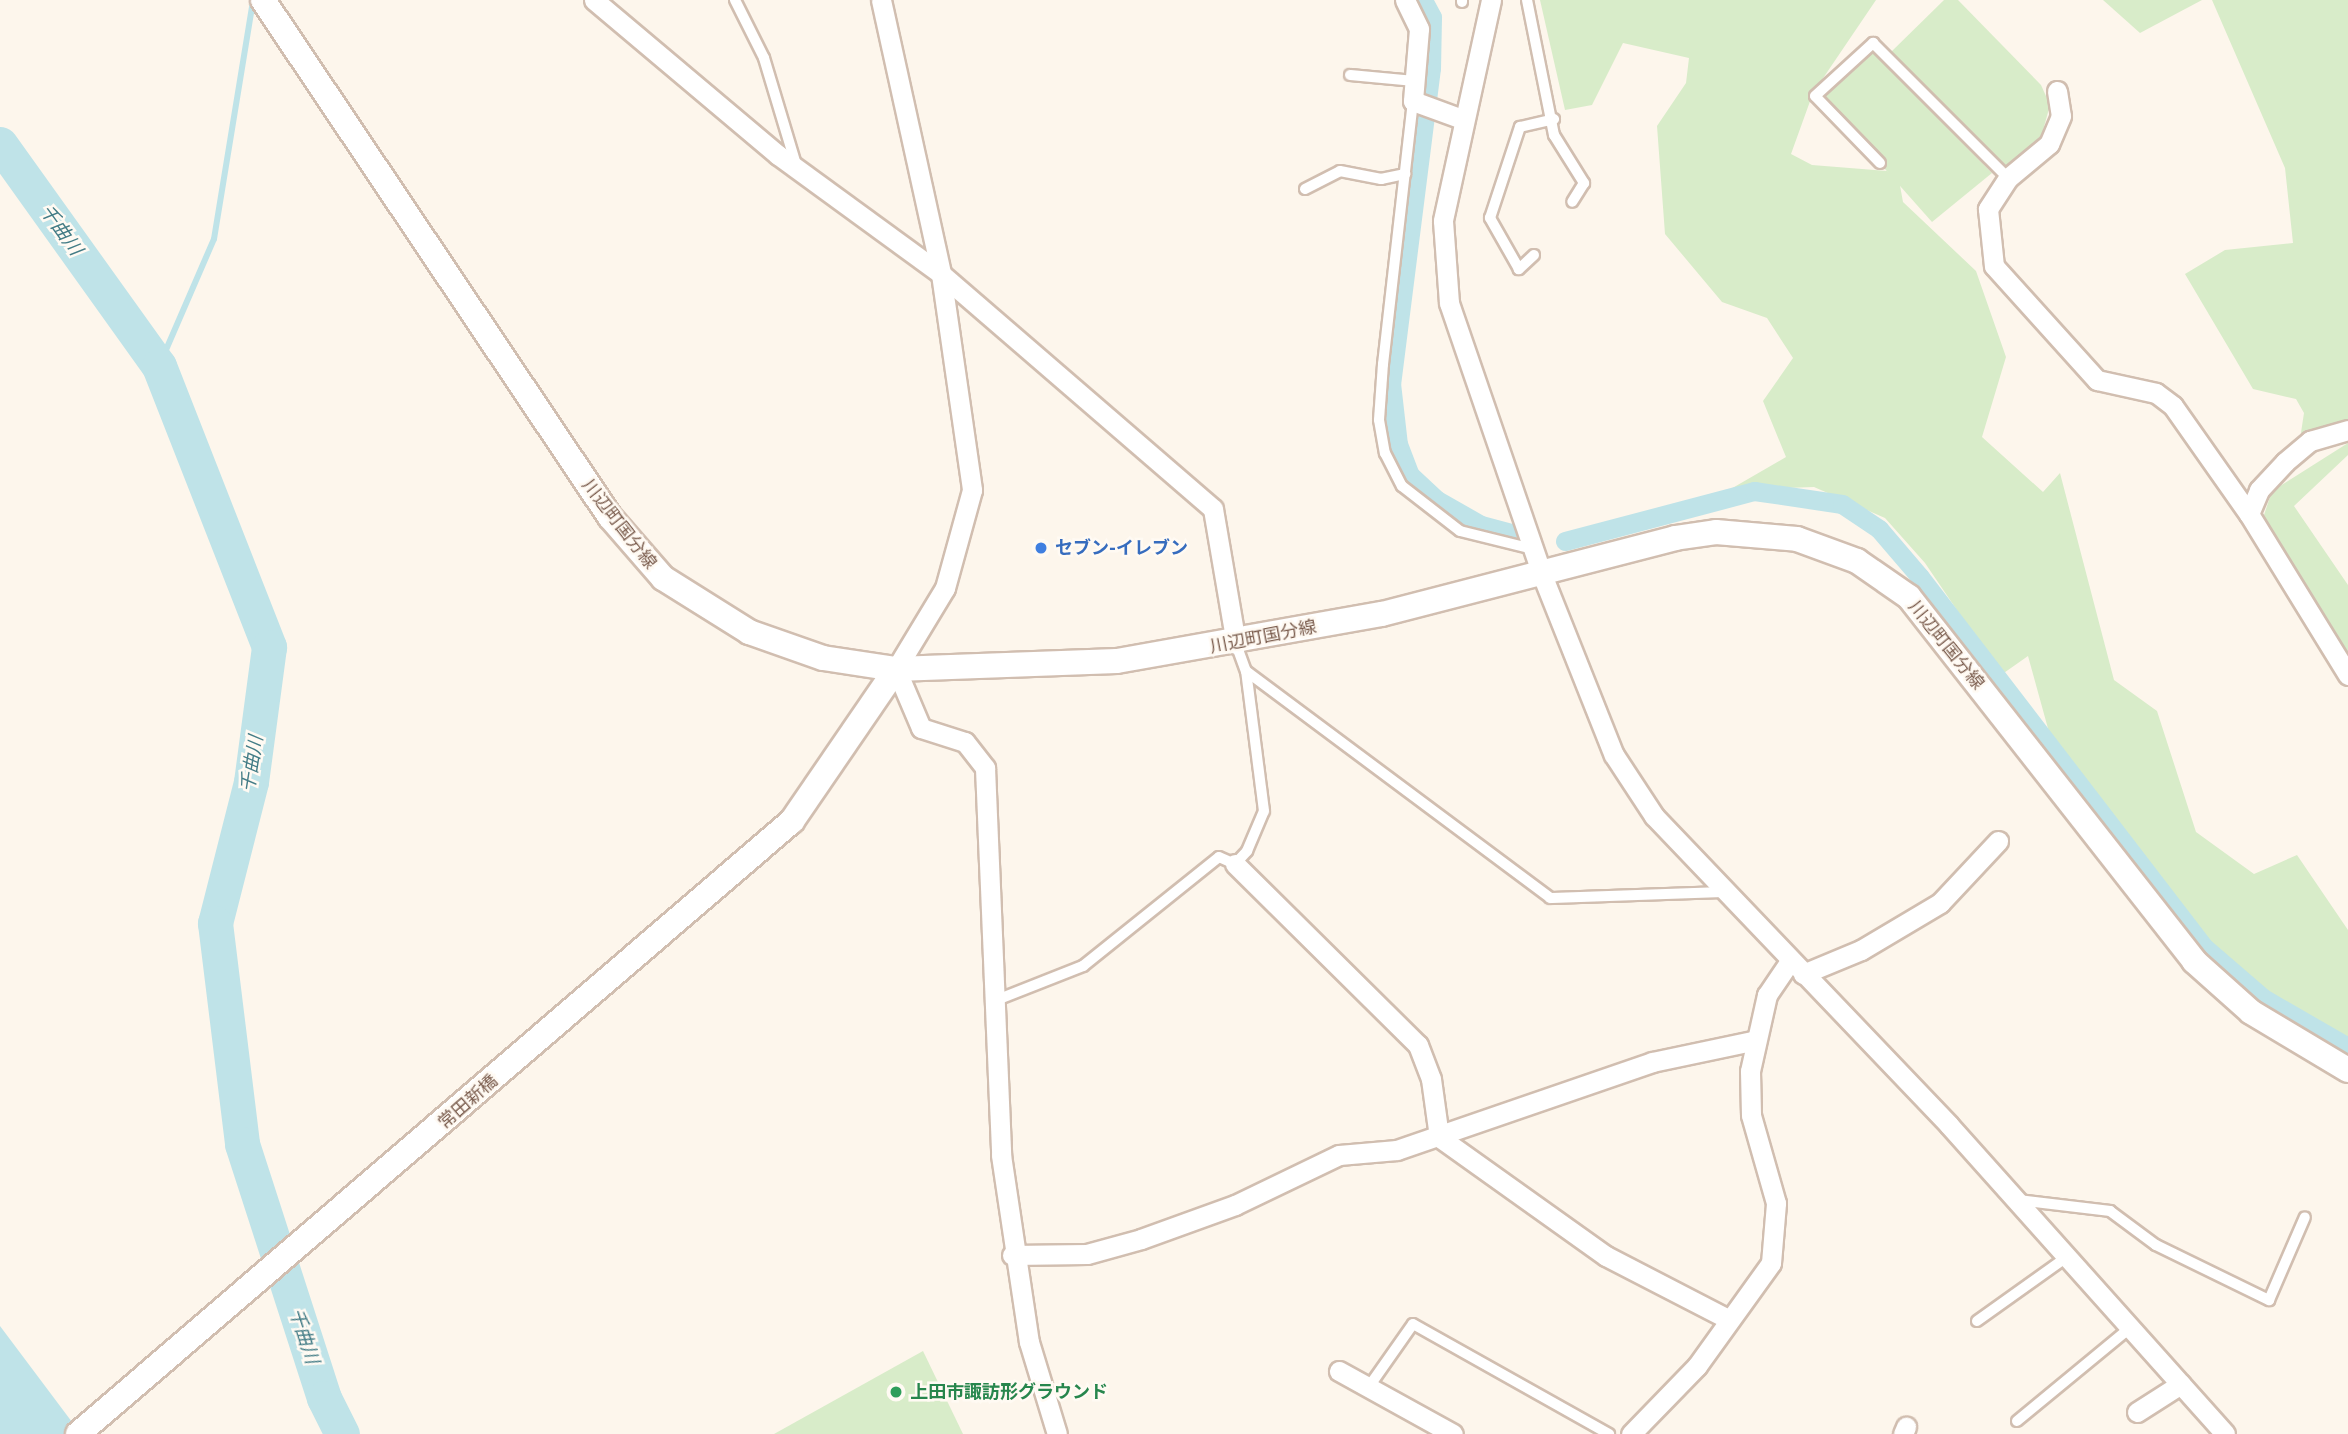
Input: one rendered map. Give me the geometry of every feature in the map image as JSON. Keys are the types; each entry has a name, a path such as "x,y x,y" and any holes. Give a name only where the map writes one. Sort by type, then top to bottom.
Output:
{"street":[{"name":"川辺町国分線","path":"262,0 642,556 688,596 786,648 896,669 1117,661 1236,644 1537,561 1716,532 1797,538 1876,572 1922,611 2194,961 2251,1012 2348,1070"},
{"path":"594,0 797,169 941,274 1213,509 1236,644"},
{"path":"881,0 941,274 971,490 949,579 896,669 921,728 965,742 985,768 994,1001 1012,1255 1029,1342 1057,1434"},
{"path":"1405,0 1419,29 1415,81 1423,105 1462,119"},
{"path":"1491,0 1462,119 1443,221 1450,303 1537,561 1591,704 1632,788 1726,892 2018,1200 2225,1434"},
{"path":"2057,91 2061,117 2049,144 2008,178 1988,209 1994,266 2097,380 2156,393 2173,406 2249,514 2348,674"},
{"path":"2249,514 2259,490 2285,462 2310,441 2348,430"},
{"name":"常田新橋","path":"78,1434 792,821 896,669"},
{"path":"1631,1434 1697,1366 1728,1319 1771,1264 1776,1243 1770,1168 1751,1115 1756,1040 1767,995 1797,967 1861,950 1940,903 1998,842"},
{"path":"1235,864 1418,1045 1432,1079 1439,1137 1606,1256 1728,1319"},
{"path":"1012,1255 1087,1254 1141,1239 1235,1205 1339,1155 1397,1150 1652,1062 1756,1040"},
{"path":"1339,1371 1453,1434"},
{"path":"2137,1412 2181,1384"}],"lane":[{"path":"735,0 764,58 797,169"},
{"path":"1527,0 1553,119 1554,135 1584,184 1572,202"},
{"path":"1880,163 1815,96 1872,43 2008,178"},
{"path":"1350,75 1415,81"},
{"path":"1423,105 1405,174 1381,398 1385,453 1402,486 1460,531 1537,561"},
{"path":"1534,255 1519,269 1490,218 1520,127 1553,119"},
{"path":"1305,189 1340,171 1381,179 1405,174"},
{"path":"994,1001 1083,966 1219,857 1235,864 1258,835 1264,811 1246,671 1236,644"},
{"path":"1246,671 1550,898 1726,892"},
{"path":"2018,1200 2110,1211 2156,1245 2269,1300 2305,1217"},
{"path":"1977,1321 2068,1256"},
{"path":"1368,1388 1413,1324 1609,1434"},
{"path":"2017,1421 2131,1327"}],"green space":[{"path":"1540,0 1876,0 1813,93 1791,154 1812,165 1887,171 1899,180 1903,202 1976,271 2006,357 1982,437 2043,492 2060,473 2114,680 2157,711 2196,832 2254,874 2297,855 2348,930 2348,1042 2264,995 2180,915 2052,743 2028,656 2001,675 1925,563 1885,518 1814,487 1729,490 1786,457 1763,401 1793,358 1767,318 1722,302 1665,234 1657,126 1686,83 1689,58 1623,43 1592,105 1565,110"},
{"path":"1944,0 1958,0 2041,85 2050,105 2039,145 2005,168 1891,52"},
{"path":"2103,0 2202,0 2140,33"},
{"path":"2212,0 2348,0 2348,425 2300,439 2304,413 2296,399 2253,389 2185,274 2225,250 2293,243 2285,168"},
{"path":"1871,50 1992,173 1932,222 1822,98"},
{"path":"2348,443 2348,455 2294,506 2348,585 2348,661 2263,518 2272,491"},
{"name":"上田市諏訪形グラウンド","path":"923,1351 963,1434 774,1434"}],"water":[{"path":"0,1326 81,1434 0,1434"}],"waterway":[{"path":"159,366 214,239 253,0"},
{"path":"1423,0 1432,17 1431,68 1391,383 1398,444 1410,475 1437,500 1481,525 1511,533"},
{"name":"千曲川","path":"0,144 159,366 269,647 251,782 215,923 242,1144 324,1398 342,1434"},
{"path":"1565,541 1754,491 1842,504 1879,529 1920,577 2205,948 2263,998 2348,1047"}],"place":[{"name":"セブン-イレブン","path":"1041,548"},
{"name":"上田市諏訪形グラウンド","path":"896,1392"}]}
